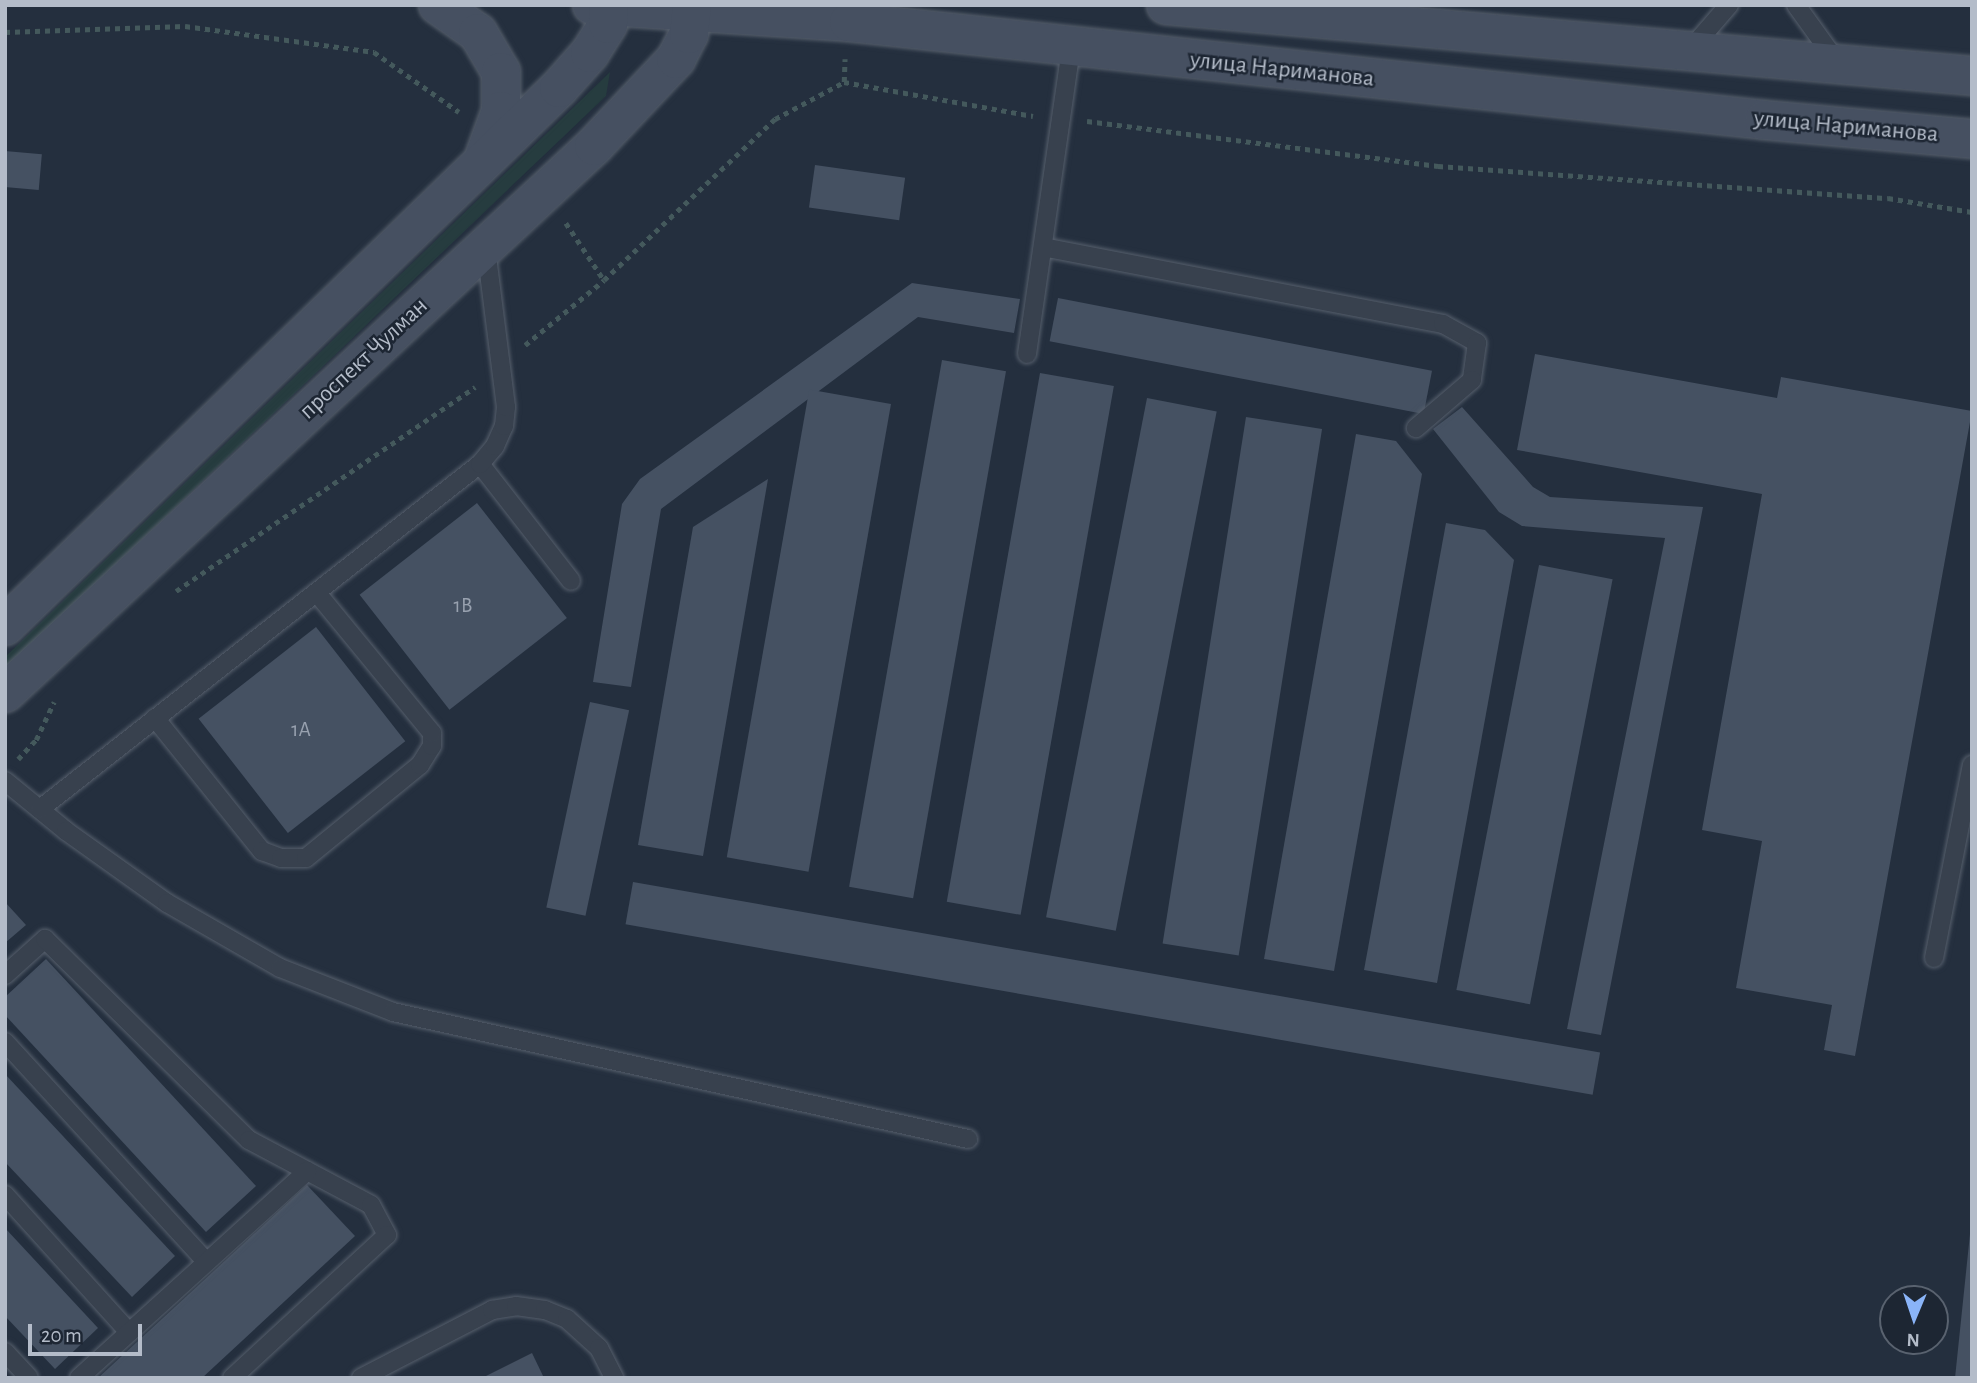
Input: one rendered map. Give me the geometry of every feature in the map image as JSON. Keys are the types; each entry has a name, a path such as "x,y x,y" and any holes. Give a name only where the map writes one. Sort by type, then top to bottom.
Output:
{"main road":[{"path":"438,5 478,33 501,72 501,111 485,157"},
{"path":"1166,5 1972,76"},
{"path":"5,626 590,53 608,24 604,6"},
{"name":"улица Нариманова","path":"604,6 692,8 849,22 1750,119 1972,139"},
{"name":"проспект Чулман","path":"5,693 594,146 676,59 689,34 692,8"}],"lane":[{"path":"1688,52 1729,5"},
{"path":"1796,5 1837,62"},
{"path":"1027,354 1071,48"},
{"path":"40,809 480,464 495,446 504,426 506,407 486,246"},
{"path":"1043,247 1443,324 1477,343 1472,380 1416,428"},
{"path":"480,464 571,581"},
{"path":"155,718 262,851 281,858 306,858 420,765 429,756 432,746 432,733 317,593"},
{"path":"1934,958 1972,765"},
{"path":"9,772 40,809 167,903 280,968 393,1012 968,1139"},
{"path":"5,975 45,939 249,1140 370,1205 387,1235 232,1378"},
{"path":"5,1042 206,1261"},
{"path":"79,1378 307,1171"},
{"path":"5,1195 129,1332"},
{"path":"361,1378 492,1310 516,1306 545,1310 567,1319 599,1348 614,1378"},
{"path":"5,1352 29,1378"}],"path":[{"path":"5,32 185,26 374,52 467,118"},
{"path":"844,82 846,49"},
{"path":"165,598 457,402 604,280 775,119 844,82 1061,120 1437,166 1888,198 1972,212"},
{"path":"560,214 604,280"},
{"path":"9,772 36,740 57,695"}],"green space":[{"path":"610,72 606,96 5,670 5,657"}],"building":[{"path":"5,151 42,154 39,190 5,187"},
{"path":"815,165 905,178 899,220 809,208"},
{"path":"912,283 1020,299 1014,333 918,317 661,509 631,687 593,682 622,504 640,479"},
{"path":"1058,298 1432,371 1424,414 1050,341"},
{"path":"1535,354 1777,398 1781,377 1972,411 1855,1056 1824,1050 1832,1005 1736,988 1762,841 1702,830 1762,494 1517,450"},
{"path":"942,360 1006,371 913,898 849,887"},
{"path":"1040,373 1114,386 1021,915 947,902"},
{"path":"809,390 891,404 809,872 727,857"},
{"path":"1147,398 1217,412 1116,931 1046,917"},
{"path":"1462,407 1533,487 1550,497 1703,507 1601,1035 1567,1029 1665,538 1522,526 1499,512 1433,429"},
{"path":"1246,417 1322,429 1239,955 1163,943"},
{"path":"1356,434 1396,441 1422,474 1334,971 1264,959"},
{"path":"768,479 703,856 638,845 693,527"},
{"path":"477,503 567,618 449,710 360,595"},
{"path":"1446,523 1485,530 1514,560 1437,983 1364,970"},
{"path":"1539,565 1613,579 1530,1004 1456,990"},
{"path":"316,627 405,741 288,833 199,719"},
{"path":"590,702 629,710 585,916 546,907"},
{"path":"633,882 1600,1053 1593,1095 626,924"},
{"path":"5,902 26,925 5,943"},
{"path":"46,959 256,1186 206,1232 5,1015 5,997"},
{"path":"5,1074 175,1256 132,1297 5,1162"},
{"path":"307,1185 355,1236 202,1378 98,1378"},
{"path":"5,1228 98,1328 55,1369 5,1316"},
{"path":"1970,1234 1972,1378 1955,1378"},
{"path":"532,1353 544,1378 482,1378"}]}
